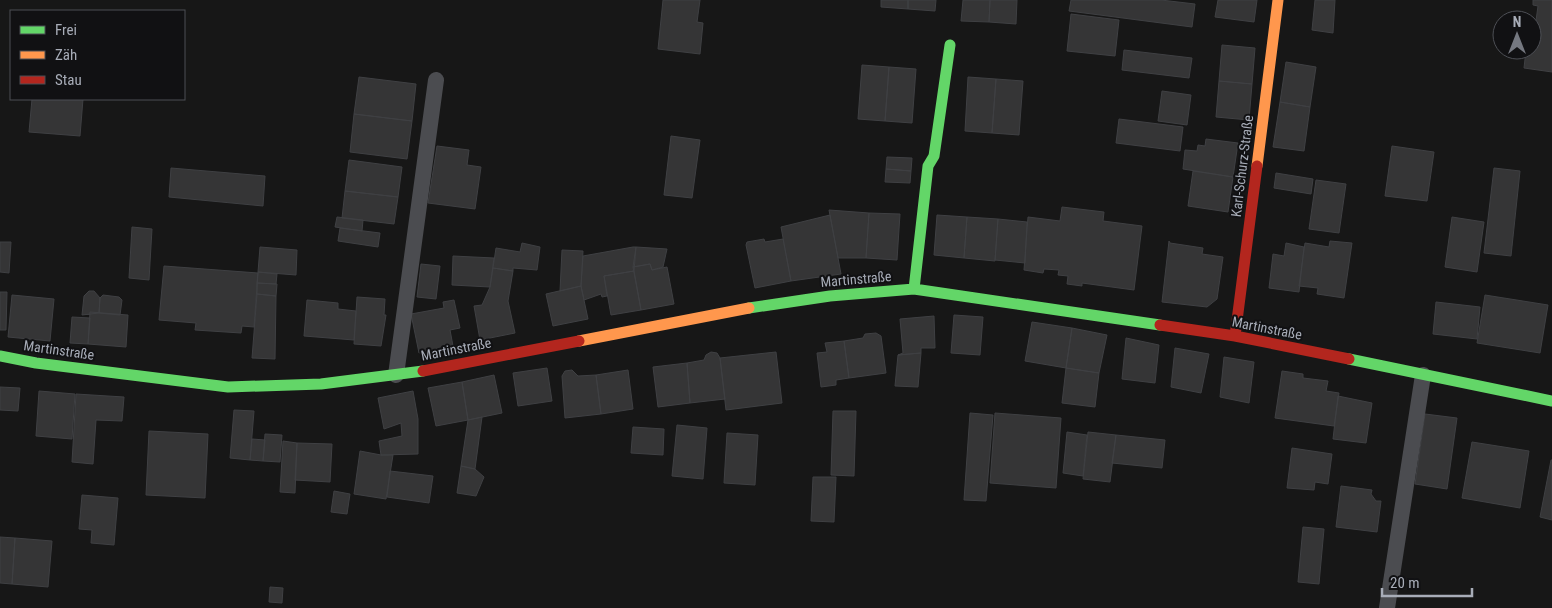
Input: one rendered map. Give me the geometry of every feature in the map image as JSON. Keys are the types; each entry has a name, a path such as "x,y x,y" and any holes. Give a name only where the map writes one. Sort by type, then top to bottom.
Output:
{"street":[{"name":"Karl-Schurz-Straße","path":"1235,336 1278,0"},
{"path":"914,289 928,166 934,156 950,45"},
{"name":"Martinstraße","path":"0,356 36,363 228,387 321,384 396,375 731,310 830,296 914,289 1235,336 1552,401"}],"lane":[{"path":"396,375 436,80"},
{"path":"1387,608 1423,375"}],"building":[{"path":"663,0 700,0 697,22 703,23 700,54 658,49"},
{"path":"881,0 908,0 908,9 881,7"},
{"path":"908,0 936,0 935,11 908,9"},
{"path":"963,0 990,0 989,22 961,21"},
{"path":"990,0 1017,0 1016,24 989,22"},
{"path":"1071,0 1161,0 1195,4 1192,27 1069,11"},
{"path":"1218,0 1257,0 1254,22 1215,17"},
{"path":"1315,0 1335,0 1333,33 1312,30"},
{"path":"1533,0 1552,0 1552,72 1524,68 1525,60 1542,60 1542,10 1537,10 1538,6 1533,5"},
{"path":"1071,14 1119,20 1115,56 1067,51"},
{"path":"1222,45 1255,48 1252,84 1219,81"},
{"path":"1124,50 1192,58 1189,78 1122,70"},
{"path":"1286,62 1316,67 1310,107 1280,102"},
{"path":"862,65 889,67 885,121 858,119"},
{"path":"889,67 916,69 912,123 885,121"},
{"path":"359,77 416,84 412,121 354,114"},
{"path":"968,77 996,79 992,133 965,131"},
{"path":"996,79 1023,81 1019,135 992,133"},
{"path":"1219,81 1252,84 1249,120 1216,117"},
{"path":"1162,91 1191,95 1187,125 1158,121"},
{"path":"32,100 83,100 80,136 29,132"},
{"path":"1280,102 1310,107 1304,151 1273,147"},
{"path":"354,114 412,121 407,159 350,152"},
{"path":"1119,119 1183,127 1180,151 1116,143"},
{"path":"671,136 700,140 692,198 664,195"},
{"path":"1206,139 1238,143 1233,177 1183,169 1185,150 1197,151 1198,145 1205,146"},
{"path":"437,146 469,150 467,165 481,167 475,209 428,203"},
{"path":"1392,146 1434,152 1427,201 1385,196"},
{"path":"887,157 912,158 911,171 886,169"},
{"path":"349,160 402,167 398,197 345,191"},
{"path":"171,168 265,176 263,206 169,197"},
{"path":"1494,168 1520,171 1511,256 1484,253"},
{"path":"886,169 911,171 910,183 885,182"},
{"path":"1193,171 1233,177 1228,212 1188,206"},
{"path":"1276,173 1313,179 1311,194 1274,188"},
{"path":"1316,180 1346,184 1339,233 1309,229"},
{"path":"345,191 398,197 394,224 342,218"},
{"path":"1062,207 1104,212 1103,221 1142,226 1134,290 1082,283 1082,286 1067,284 1068,276 1058,275 1059,270 1044,269 1043,273 1024,270 1028,217 1060,221"},
{"path":"829,210 869,213 866,258 838,258"},
{"path":"869,213 900,214 897,260 866,258"},
{"path":"830,215 841,274 791,281 781,227"},
{"path":"937,215 967,217 964,258 934,255"},
{"path":"337,217 363,220 362,231 335,227"},
{"path":"967,217 998,219 995,261 964,258"},
{"path":"1452,217 1484,222 1477,272 1445,267"},
{"path":"998,219 1027,222 1025,263 995,260"},
{"path":"132,227 152,229 149,280 129,278"},
{"path":"340,228 380,233 378,247 338,241"},
{"path":"764,239 765,242 783,239 791,281 755,288 746,245 747,242"},
{"path":"1169,241 1170,243 1203,248 1202,254 1223,257 1217,299 1207,307 1162,302"},
{"path":"1330,241 1352,243 1344,298 1317,294 1318,288 1299,286 1305,243 1329,247"},
{"path":"0,242 11,242 9,273 0,272"},
{"path":"522,243 540,247 537,270 513,268 513,271 493,268 496,248 520,252"},
{"path":"1286,243 1304,247 1299,292 1269,288 1273,254 1284,256"},
{"path":"260,247 297,250 296,275 258,272"},
{"path":"636,247 634,271 604,276 607,296 602,297 601,294 584,300 581,286 583,256"},
{"path":"636,247 667,249 663,267 652,270 650,264 633,267"},
{"path":"562,250 583,251 581,286 560,291"},
{"path":"453,256 494,258 490,287 452,285"},
{"path":"421,264 440,266 436,299 417,297"},
{"path":"650,264 652,270 667,267 674,304 641,310 633,267"},
{"path":"164,266 258,273 254,327 242,326 241,333 195,330 196,323 159,320"},
{"path":"493,268 513,271 508,301 515,333 480,340 474,306 482,305 490,287"},
{"path":"634,271 641,310 611,315 604,276"},
{"path":"258,272 277,274 276,284 257,283"},
{"path":"257,283 277,284 276,296 257,294"},
{"path":"581,286 588,319 553,326 546,294"},
{"path":"89,291 94,291 100,298 99,313 82,315 84,296"},
{"path":"0,292 7,292 6,330 0,330"},
{"path":"257,294 276,296 275,359 252,358"},
{"path":"12,295 54,299 50,341 8,337"},
{"path":"103,295 119,297 122,300 120,315 99,313 100,298"},
{"path":"1485,295 1548,305 1540,353 1477,343"},
{"path":"357,297 385,299 384,315 386,315 381,346 354,344"},
{"path":"307,300 338,303 338,309 356,311 354,340 304,336"},
{"path":"454,300 460,328 450,330 453,346 419,353 411,314 444,308 443,302"},
{"path":"1436,302 1480,307 1477,339 1433,334"},
{"path":"90,312 128,315 126,347 88,344"},
{"path":"954,315 983,317 980,355 951,353"},
{"path":"934,316 935,348 921,348 921,353 898,355 903,353 900,319"},
{"path":"72,317 90,318 88,344 70,343"},
{"path":"1032,322 1072,328 1066,368 1025,361"},
{"path":"1072,328 1107,335 1099,373 1066,368"},
{"path":"876,333 881,336 886,373 849,378 844,341 863,338 865,334"},
{"path":"1126,338 1159,345 1155,383 1122,379"},
{"path":"844,341 849,378 836,380 836,385 821,387 817,353 827,352 825,343"},
{"path":"1175,348 1209,354 1201,393 1171,387"},
{"path":"711,352 717,353 720,358 725,399 690,403 687,363 704,360 706,355"},
{"path":"776,352 782,403 726,410 720,358"},
{"path":"921,353 918,387 895,386 898,355"},
{"path":"1224,357 1254,362 1249,403 1220,397"},
{"path":"687,363 690,403 658,407 653,367"},
{"path":"547,368 552,401 518,406 513,373"},
{"path":"1066,368 1099,373 1095,407 1062,403"},
{"path":"572,370 578,376 596,375 601,414 565,418 562,376 565,371"},
{"path":"628,370 633,409 601,414 596,375"},
{"path":"1282,371 1303,374 1303,378 1328,381 1326,391 1339,393 1334,426 1275,418"},
{"path":"494,375 502,413 468,420 462,382"},
{"path":"462,382 468,420 436,426 428,388"},
{"path":"0,387 20,388 18,411 0,410"},
{"path":"39,391 75,394 72,439 36,436"},
{"path":"413,391 418,419 418,454 381,455 379,441 402,436 401,423 384,429 378,398"},
{"path":"76,394 124,397 122,421 96,420 93,464 72,462"},
{"path":"1338,396 1372,403 1366,443 1333,439"},
{"path":"234,410 254,411 250,460 230,458"},
{"path":"833,411 856,411 854,476 831,475"},
{"path":"970,413 993,415 986,501 964,500"},
{"path":"995,413 1061,418 1056,488 990,483"},
{"path":"1425,414 1457,418 1447,489 1415,484"},
{"path":"482,417 475,469 461,466 468,420"},
{"path":"677,425 707,428 703,479 672,476"},
{"path":"633,427 664,429 663,455 631,453"},
{"path":"149,431 208,434 205,498 146,495"},
{"path":"1067,432 1087,435 1083,476 1063,473"},
{"path":"1088,432 1116,435 1110,482 1083,479"},
{"path":"727,433 758,435 755,485 724,483"},
{"path":"265,434 282,435 280,462 263,461"},
{"path":"1116,435 1165,440 1162,468 1112,463"},
{"path":"252,439 265,440 263,461 250,460"},
{"path":"283,441 297,443 295,493 280,492"},
{"path":"1472,442 1529,451 1520,508 1462,498"},
{"path":"297,443 332,444 330,482 295,480"},
{"path":"1292,448 1332,454 1328,484 1315,482 1314,490 1287,488"},
{"path":"360,451 393,455 386,499 354,494"},
{"path":"1552,460 1552,520 1540,517"},
{"path":"461,466 475,469 484,477 476,496 457,493"},
{"path":"390,471 433,476 429,503 387,497"},
{"path":"813,477 836,477 834,522 811,521"},
{"path":"1341,486 1372,490 1371,494 1376,501 1381,501 1377,532 1336,527"},
{"path":"334,491 350,494 347,514 331,512"},
{"path":"82,495 118,498 114,545 91,543 92,530 79,529"},
{"path":"1303,527 1324,529 1319,584 1298,582"},
{"path":"0,537 15,538 12,584 0,583"},
{"path":"15,538 52,541 48,587 12,584"},
{"path":"270,587 283,588 282,603 269,602"}],"traffic: fast":[{"path":"914,289 928,166 934,156 950,45"},
{"path":"749,308 830,296 914,289 1160,325"},
{"path":"0,356 36,363 228,387 321,384 423,371"},
{"path":"1349,359 1552,401"}],"traffic: slow":[{"path":"1257,166 1278,0"},
{"path":"579,341 749,308"}],"traffic: jam":[{"path":"1235,336 1257,166"},
{"path":"1160,325 1235,336 1349,359"},
{"path":"423,371 579,341"}]}
